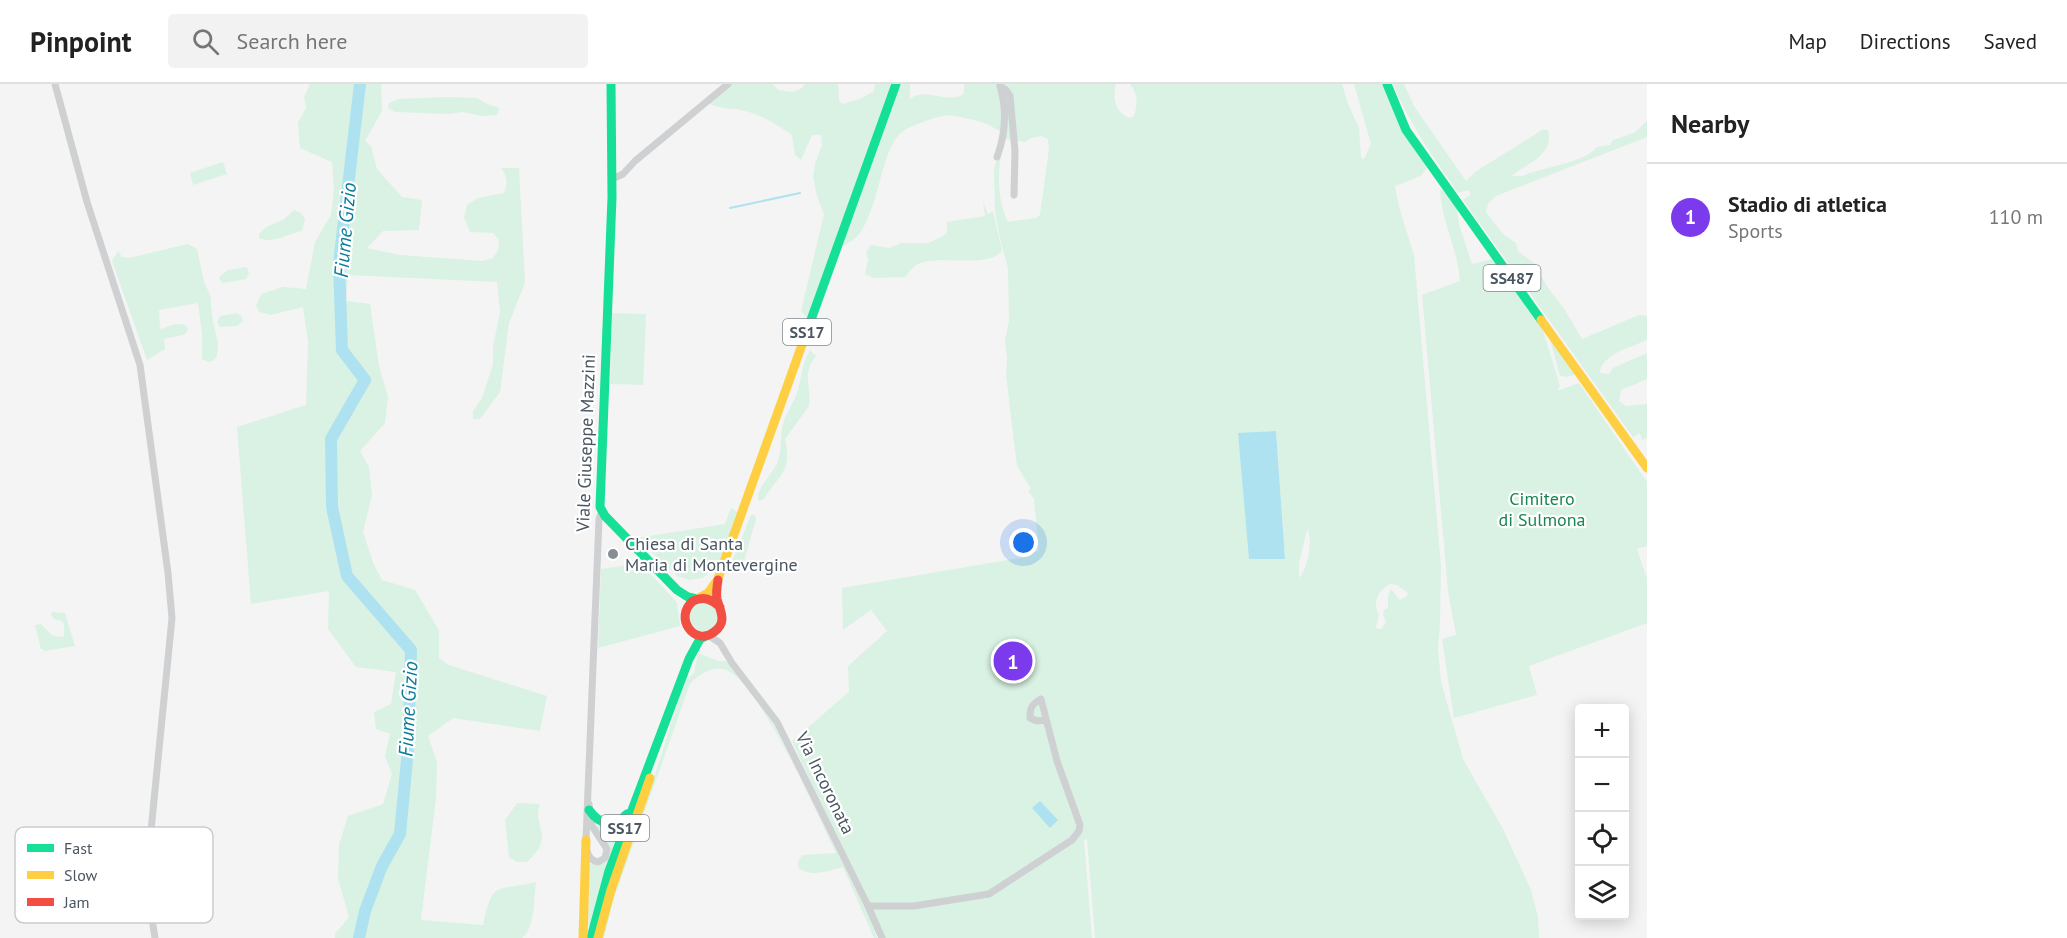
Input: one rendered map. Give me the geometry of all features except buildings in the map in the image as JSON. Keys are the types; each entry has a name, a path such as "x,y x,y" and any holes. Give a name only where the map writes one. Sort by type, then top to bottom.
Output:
{"main road":[{"name":"Viale Giuseppe Mazzini","path":"602,510 600,491 612,180 611,84"},
{"name":"SS17","path":"698,598 708,593 718,579 896,84"},
{"name":"SS487","path":"1387,84 1406,130 1647,468"},
{"path":"602,510 677,590 688,597 711,599 720,608 723,618 720,626 707,636 689,630 685,623 681,597 677,590"},
{"name":"SS17","path":"718,579 717,597 720,608"},
{"path":"684,614 688,605 698,598"},
{"name":"SS17","path":"689,630 692,636 692,653"},
{"name":"SS17","path":"591,938 603,889 632,809 692,653 700,639 707,636"},
{"name":"SS17","path":"598,938 667,720"},
{"path":"589,807 597,820 608,825 620,822 632,809"},
{"path":"583,938 586,840"}],"street":[{"path":"55,84 87,202 140,365 167,561 172,618 151,827"},
{"path":"612,180 623,174 635,160 728,84"},
{"path":"997,157 1003,141 1005,120 1004,101 999,85"},
{"path":"999,85 1010,96 1016,151 1014,195"},
{"name":"Viale Giuseppe Mazzini","path":"589,807 592,826 606,847 607,853 604,859 597,862 591,858 586,849 586,840 599,534 602,510"},
{"path":"599,534 603,528 613,524"},
{"name":"Via Incoronata","path":"720,626 725,651"},
{"name":"Via Incoronata","path":"707,636 718,640 732,663 773,716 882,938"},
{"path":"868,906 914,906 989,894 1072,840 1079,831 1080,825 1059,770 1046,720"},
{"path":"153,923 155,938"}],"green space":[{"path":"310,84 383,84 381,85 382,111 365,141 371,146 377,169 402,197 422,200 419,230 383,231 367,248 400,255 482,261 493,258 498,250 499,240 493,233 470,232 464,217 467,205 478,198 504,193 507,181 501,168 519,168 525,283 509,323 500,392 480,419 473,419 473,411 482,398 493,364 493,347 500,312 497,282 348,275 346,301 370,304 379,366 388,397 385,423 360,451 369,467 372,495 363,532 374,565 382,580 415,590 439,630 439,658 449,665 547,696 540,731 453,718 428,736 437,762 436,799 421,920 483,925 494,893 504,888 536,882 532,920 522,938 335,938 335,934 349,917 338,879 339,845 348,816 383,804 392,774 385,756 390,734 376,729 374,712 391,704 396,672 356,667 328,629 329,591 251,604 237,427 306,405 308,342 303,307 270,315 259,312 256,306 261,294 283,287 306,289 315,242 331,215 334,189 332,162 300,148 298,123 306,108 304,97"},
{"path":"730,84 773,84 778,90 790,92 796,91 805,84 838,84 839,100 842,104 860,99 874,91 875,84 892,84 808,319 801,311 824,214 813,177 822,145 821,135 812,135 801,160 795,155 792,135 775,124 751,113 708,103"},
{"path":"901,84 910,84 910,99 923,94 957,97 964,94 964,84 998,84 1003,101 1002,133 991,126 968,118 950,116 933,118 904,130 892,144 864,227 855,238 843,245"},
{"path":"999,84 1116,84 1114,95 1118,109 1130,118 1134,116 1137,103 1135,92 1130,84 1342,84 1359,128 1361,158 1364,159 1371,144 1354,84 1387,84 1429,164 1421,176 1395,186 1414,255 1441,566 1438,649 1441,682 1463,759 1503,829 1531,890 1538,917 1539,938 1095,938 1087,839 1084,840 1092,938 882,938 792,741 849,692 848,666 887,631 871,610 843,630 842,588 1026,557 1026,553 1039,551 1034,499 1028,491 1031,489 1017,466 1006,375 1005,341 1009,321 1008,268 995,211 994,170 1005,120","holes":["1041,136 1048,139 1049,149 1040,215 1036,218 1008,222 1001,203 999,181 1002,149 1005,139 1026,142 1031,138","1276,431 1285,559 1250,559 1238,434","1307,530 1310,540 1309,554 1305,569 1299,578 1299,563","1390,584 1397,585 1408,593 1400,600 1391,589 1388,596 1388,608 1384,610 1383,615 1386,622 1381,629 1378,629 1376,627 1379,615 1376,601 1379,593"]},
{"path":"1393,84 1404,84 1414,106 1466,181 1475,172 1542,130 1548,130 1547,147 1538,158 1512,176 1522,176 1584,157 1597,147 1610,145 1613,140 1634,133 1647,121 1647,137 1496,196 1488,204 1486,212 1503,234 1516,243 1518,251 1535,264 1582,339 1639,315 1647,316 1647,340 1611,356 1602,366 1600,373 1609,374 1613,368 1647,353 1647,379 1621,390 1619,401 1626,406 1647,404 1647,438 1642,440 1640,433 1633,437 1463,200 1471,194 1468,190 1458,193 1440,167 1414,126"},
{"path":"477,98 500,108 497,115 482,116 463,112 448,114 395,112 388,108 389,103 399,99"},
{"path":"223,162 227,174 193,185 190,173"},
{"name":"Cimitero di Sulmona","path":"1440,189 1448,194 1456,204 1459,224 1472,264 1494,259 1541,324 1560,386 1557,391 1579,383 1647,482 1647,546 1637,549 1647,579 1647,623 1529,666 1537,695 1454,718 1442,639 1456,635 1448,591 1422,295 1460,281 1459,269 1443,212"},
{"path":"983,202 988,214 993,211 1002,251 995,256 974,260 927,261 916,265 905,277 873,278 865,274 868,260 866,252 871,245 890,248 901,243 929,243 947,232 947,222 985,216"},
{"path":"294,210 301,213 305,219 302,231 269,240 259,238 259,234 266,227 283,220"},
{"path":"188,244 197,249 204,282 210,295 218,343 217,356 213,361 208,362 202,359 198,303 159,310 160,329 181,324 188,327 187,332 164,339 165,349 147,360 112,261 118,251 122,257 129,258"},
{"path":"247,267 249,273 246,279 222,283 219,279 228,270"},
{"path":"237,313 243,321 237,326 220,327 217,323 220,316"},
{"path":"612,313 646,314 643,385 610,384"},
{"path":"1549,336 1578,374 1560,376"},
{"path":"810,350 816,356 808,374 809,406 785,439 787,459 783,472 764,499 759,501 759,492 778,461 783,424 796,395"},
{"path":"731,508 737,512 720,563 703,578 689,580 677,576 637,538 725,524"},
{"path":"751,515 755,515 756,519 741,572 733,572 729,569"},
{"path":"636,559 677,603 680,626 598,648 601,569 622,566"},
{"path":"703,602 709,603 717,611 717,623 709,631 703,632 697,631 689,623 688,617 689,611 697,603"},
{"path":"52,612 65,613 75,646 45,651 41,649 35,625 41,624 53,635 64,636 64,624 60,620 55,620 51,615"},
{"path":"698,653 718,661 726,661 773,723 802,781 769,721 737,677 723,669 713,669 697,678 690,684 613,901 604,938 601,938 608,909 639,824 685,681 694,673"},
{"path":"802,781 869,915 877,938 874,938 843,867 826,872 810,873 799,869 798,862 802,855 836,853"},
{"path":"517,803 540,804 538,819 542,838 536,853 527,862 517,862 509,857 505,820"},
{"path":"594,825 620,828 590,927 588,925 589,865 609,856"}],"water":[{"path":"1276,431 1285,559 1249,559 1238,433"},
{"path":"1040,801 1058,820 1050,828 1032,808"}],"waterway":[{"name":"Fiume Gizio","path":"359,938 365,911 382,866 400,834 408,749 411,650 347,576 332,507 331,439 365,380 342,350 339,263 360,84"},
{"path":"730,208 800,193"}],"traffic: fast":[{"path":"611,84 612,197 600,507 605,516 677,590 688,597 697,599"},
{"path":"803,342 896,84"},
{"path":"1387,84 1406,130 1541,320"},
{"path":"591,938 609,871 689,659 700,639 706,636"},
{"path":"589,810 602,822 607,823 617,821 627,814"}],"traffic: slow":[{"path":"1541,320 1647,468"},
{"path":"699,598 708,593 718,579 803,342"},
{"path":"598,938 611,890 650,778"},
{"path":"583,938 586,840"}],"traffic: jam":[{"path":"718,580 717,599 718,603 720,608 722,616 721,624 707,636 700,636 689,628 685,615 693,601 707,599 714,602 717,604 720,607"}],"place":[{"name":"Chiesa di Santa Maria di Montevergine","path":"613,554"},
{"name":"Stadio di atletica","path":"1013,661"}]}
